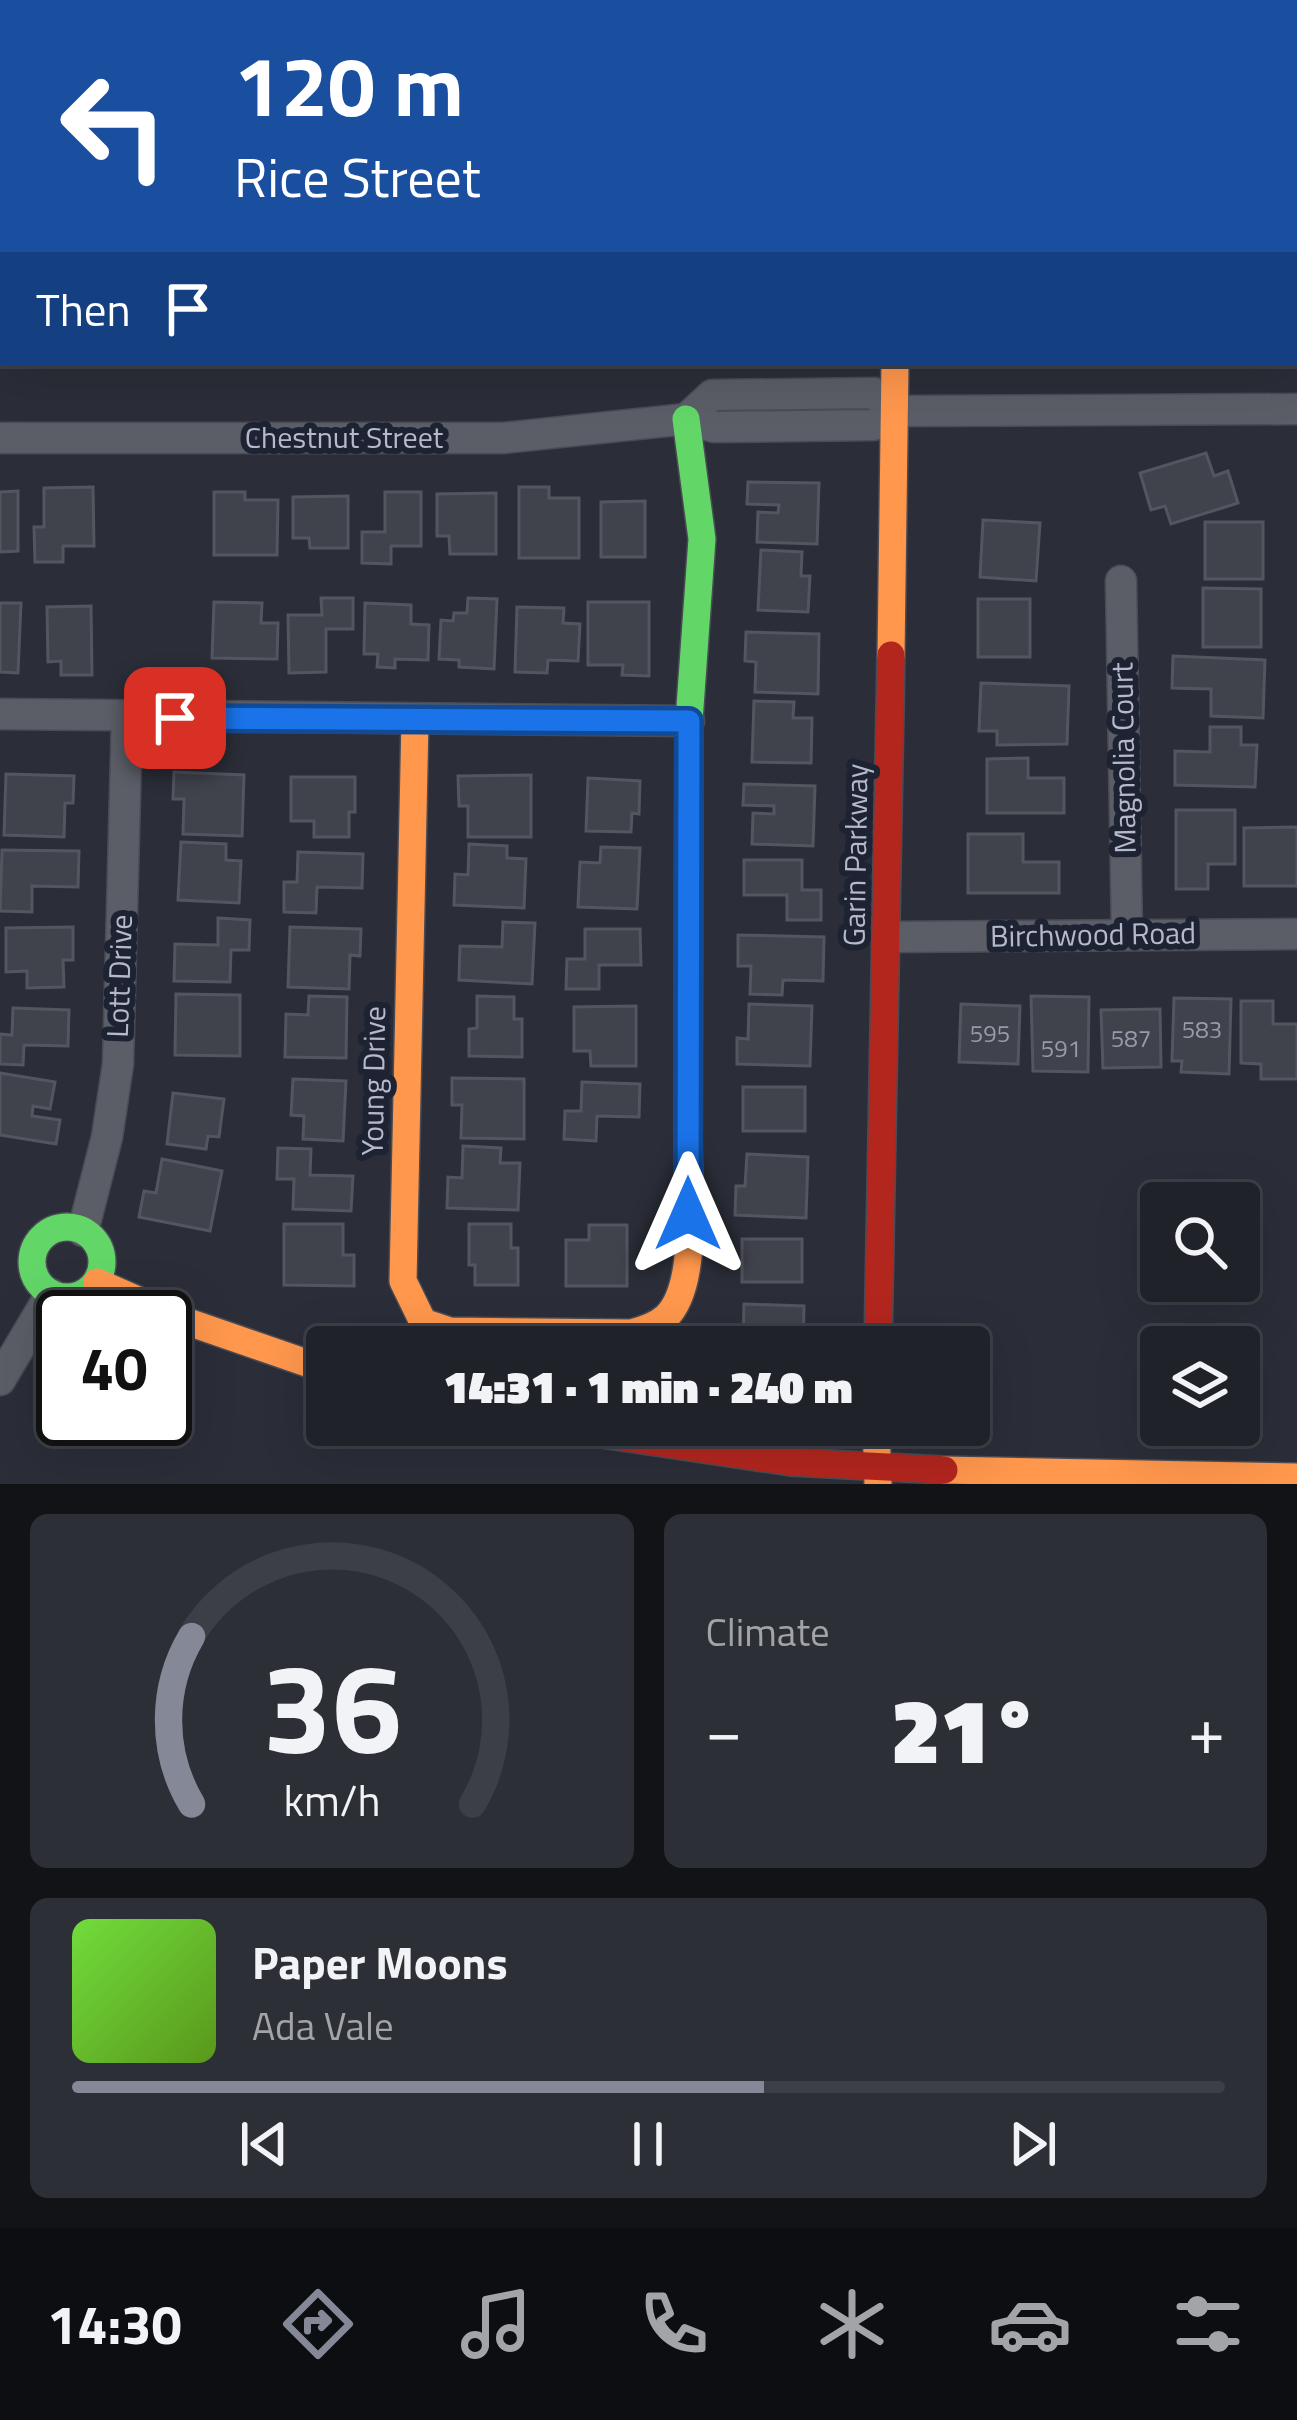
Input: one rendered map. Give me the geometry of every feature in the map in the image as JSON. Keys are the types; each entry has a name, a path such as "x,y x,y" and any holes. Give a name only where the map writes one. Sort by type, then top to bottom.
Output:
{"street":[{"name":"Garin Parkway","path":"879,1326 895,366"},
{"name":"Chestnut Street","path":"0,438 503,438 686,419 714,427 874,425 894,411 1297,409"},
{"path":"0,714 689,721 703,539 686,419"},
{"name":"Magnolia Court","path":"1121,581 1127,934"},
{"name":"Lott Drive","path":"83,1231 107,1138 118,1064 127,717"},
{"name":"Young Drive","path":"415,720 404,1281 423,1322 450,1331 631,1333 656,1328 670,1316 688,1259 689,721"},
{"name":"Birchwood Road","path":"888,937 1297,934"},
{"path":"46,1290 33,1272 28,1239 60,1227 83,1231 101,1249 97,1282 84,1290"},
{"path":"97,1282 188,1322 306,1363"},
{"path":"0,1380 36,1319"},
{"path":"676,1446 876,1477 1297,1477"},
{"path":"876,1446 876,1477"}],"building":[{"path":"1206,453 1214,476 1228,471 1238,503 1171,524 1165,506 1151,510 1140,473"},
{"path":"748,482 819,483 817,544 757,542 758,512 778,513 779,505 747,504"},
{"path":"93,487 94,546 63,546 63,562 35,562 34,527 44,527 44,488"},
{"path":"519,487 549,487 549,498 579,498 579,558 519,558"},
{"path":"18,491 18,551 0,552 0,492"},
{"path":"214,492 245,492 245,500 278,500 277,555 214,555"},
{"path":"385,492 421,492 421,546 391,546 391,564 362,563 362,532 385,532"},
{"path":"496,493 496,554 450,554 449,536 437,536 437,494"},
{"path":"348,496 348,548 310,548 309,538 293,538 293,497"},
{"path":"645,501 645,557 601,557 601,502"},
{"path":"983,520 1040,523 1036,581 980,577"},
{"path":"1205,522 1263,522 1263,579 1205,579"},
{"path":"761,550 802,552 801,576 810,576 808,612 758,610"},
{"path":"1203,588 1261,589 1261,647 1203,647"},
{"path":"321,598 353,598 353,629 326,629 326,672 289,673 288,615 322,615"},
{"path":"468,598 497,599 494,669 459,667 459,660 439,659 441,620 453,621 454,613 467,613"},
{"path":"978,599 1030,599 1030,657 978,657"},
{"path":"214,602 262,603 261,623 278,623 277,659 212,658"},
{"path":"588,602 649,602 649,676 622,675 623,665 588,665"},
{"path":"0,603 21,603 18,673 0,672"},
{"path":"365,603 411,605 411,624 429,625 428,660 395,659 395,668 377,667 378,654 364,654"},
{"path":"91,606 92,675 61,675 61,661 48,662 47,607"},
{"path":"517,607 564,608 563,623 580,624 578,661 548,660 547,673 515,672"},
{"path":"746,632 819,634 818,694 755,692 756,662 745,661"},
{"path":"1173,656 1265,660 1263,718 1211,716 1211,689 1172,688"},
{"path":"981,683 1069,686 1067,744 997,745 997,731 979,731"},
{"path":"754,701 794,702 793,718 812,718 811,763 752,762"},
{"path":"1210,727 1241,727 1241,745 1257,745 1255,787 1175,785 1175,751 1210,752"},
{"path":"1028,758 1028,778 1064,778 1064,813 987,813 987,759"},
{"path":"174,772 244,775 242,836 183,834 184,799 173,799"},
{"path":"6,774 74,776 73,803 65,803 64,837 4,835"},
{"path":"531,775 531,837 468,837 468,806 459,806 458,776"},
{"path":"291,777 355,777 349,837 314,837 314,821 291,821"},
{"path":"588,778 640,781 639,814 632,813 631,832 586,831"},
{"path":"744,784 815,786 813,846 752,844 753,813 774,814 774,806 743,805"},
{"path":"1176,810 1235,810 1235,864 1208,864 1208,889 1176,889"},
{"path":"1297,827 1297,886 1244,886 1244,828"},
{"path":"968,834 1023,834 1023,862 1059,862 1059,893 968,893"},
{"path":"181,842 226,844 226,860 241,861 239,903 178,900"},
{"path":"469,844 507,846 507,858 526,859 524,908 454,905 455,874 468,875"},
{"path":"601,847 640,848 637,909 578,907 580,862 600,863"},
{"path":"2,850 79,851 78,887 32,886 32,912 0,911"},
{"path":"298,852 363,854 362,888 317,887 316,913 284,912 284,882 297,882"},
{"path":"744,860 802,860 802,890 821,890 821,920 787,920 787,895 744,895"},
{"path":"218,918 250,920 249,950 231,950 230,982 174,981 175,944 218,945"},
{"path":"503,922 535,923 532,984 459,980 460,946 502,947"},
{"path":"73,927 73,960 63,960 64,987 27,988 27,971 6,972 6,928"},
{"path":"290,927 361,929 360,956 350,955 349,989 288,987"},
{"path":"585,929 640,929 641,965 599,965 599,989 566,989 567,959 585,959"},
{"path":"738,935 824,937 823,981 783,980 782,995 750,994 751,966 738,966"},
{"path":"176,994 240,995 240,1056 175,1055"},
{"path":"309,996 347,997 346,1058 285,1057 286,1014 308,1015"},
{"path":"477,996 514,997 514,1019 522,1019 522,1057 469,1056 469,1029 477,1028"},
{"path":"1031,996 1089,997 1088,1072 1033,1071"},
{"path":"1174,998 1231,999 1229,1074 1181,1072 1182,1061 1172,1061"},
{"path":"1241,1001 1273,1001 1273,1024 1297,1024 1297,1079 1261,1079 1261,1064 1241,1063"},
{"path":"749,1004 812,1006 810,1066 737,1064 737,1038 748,1039"},
{"path":"961,1004 1020,1006 1018,1064 959,1062"},
{"path":"636,1006 636,1066 591,1066 590,1051 574,1051 574,1007"},
{"path":"13,1008 69,1010 68,1046 24,1045 23,1065 0,1064 0,1034 12,1035"},
{"path":"1160,1009 1161,1067 1103,1068 1101,1010"},
{"path":"0,1073 55,1082 50,1109 33,1106 32,1116 60,1120 56,1144 0,1135"},
{"path":"452,1078 524,1079 524,1139 461,1138 462,1105 452,1105"},
{"path":"293,1079 346,1081 343,1141 303,1139 304,1116 291,1115"},
{"path":"582,1082 640,1084 639,1117 597,1116 596,1141 564,1139 565,1111 581,1111"},
{"path":"743,1087 805,1087 805,1131 743,1131"},
{"path":"173,1093 224,1099 219,1137 208,1136 206,1149 167,1144"},
{"path":"463,1146 501,1148 500,1163 520,1163 518,1210 447,1208 448,1177 462,1178"},
{"path":"278,1148 311,1149 310,1175 353,1176 351,1211 293,1209 294,1179 277,1179"},
{"path":"747,1154 808,1157 806,1218 735,1215 736,1186 745,1186"},
{"path":"162,1159 222,1171 210,1231 139,1217 144,1191 156,1193"},
{"path":"284,1224 343,1224 343,1255 354,1255 354,1286 284,1285"},
{"path":"469,1224 511,1224 511,1248 518,1248 518,1285 475,1285 475,1265 469,1265"},
{"path":"589,1225 627,1225 627,1286 566,1286 566,1240 589,1240"},
{"path":"742,1239 802,1239 802,1282 742,1282"},
{"path":"744,1304 804,1306 804,1326 743,1326"}],"traffic: fast":[{"path":"686,419 702,539 689,721 688,1139"},
{"path":"67,1227 92,1237 102,1262 92,1287 67,1297 42,1287 32,1262 42,1237 67,1227"}],"traffic: slow":[{"path":"891,655 895,366"},
{"path":"415,720 403,1281 423,1322 450,1331 631,1333 662,1320 677,1302 688,1258 688,1139"},
{"path":"97,1282 188,1322 306,1363"},
{"path":"877,1446 878,1484"},
{"path":"944,1470 1297,1477"}],"traffic: jam":[{"path":"878,1326 891,655"},
{"path":"683,1446 791,1462 944,1470"}],"route":[{"path":"175,718 689,721 688,1214"}]}
